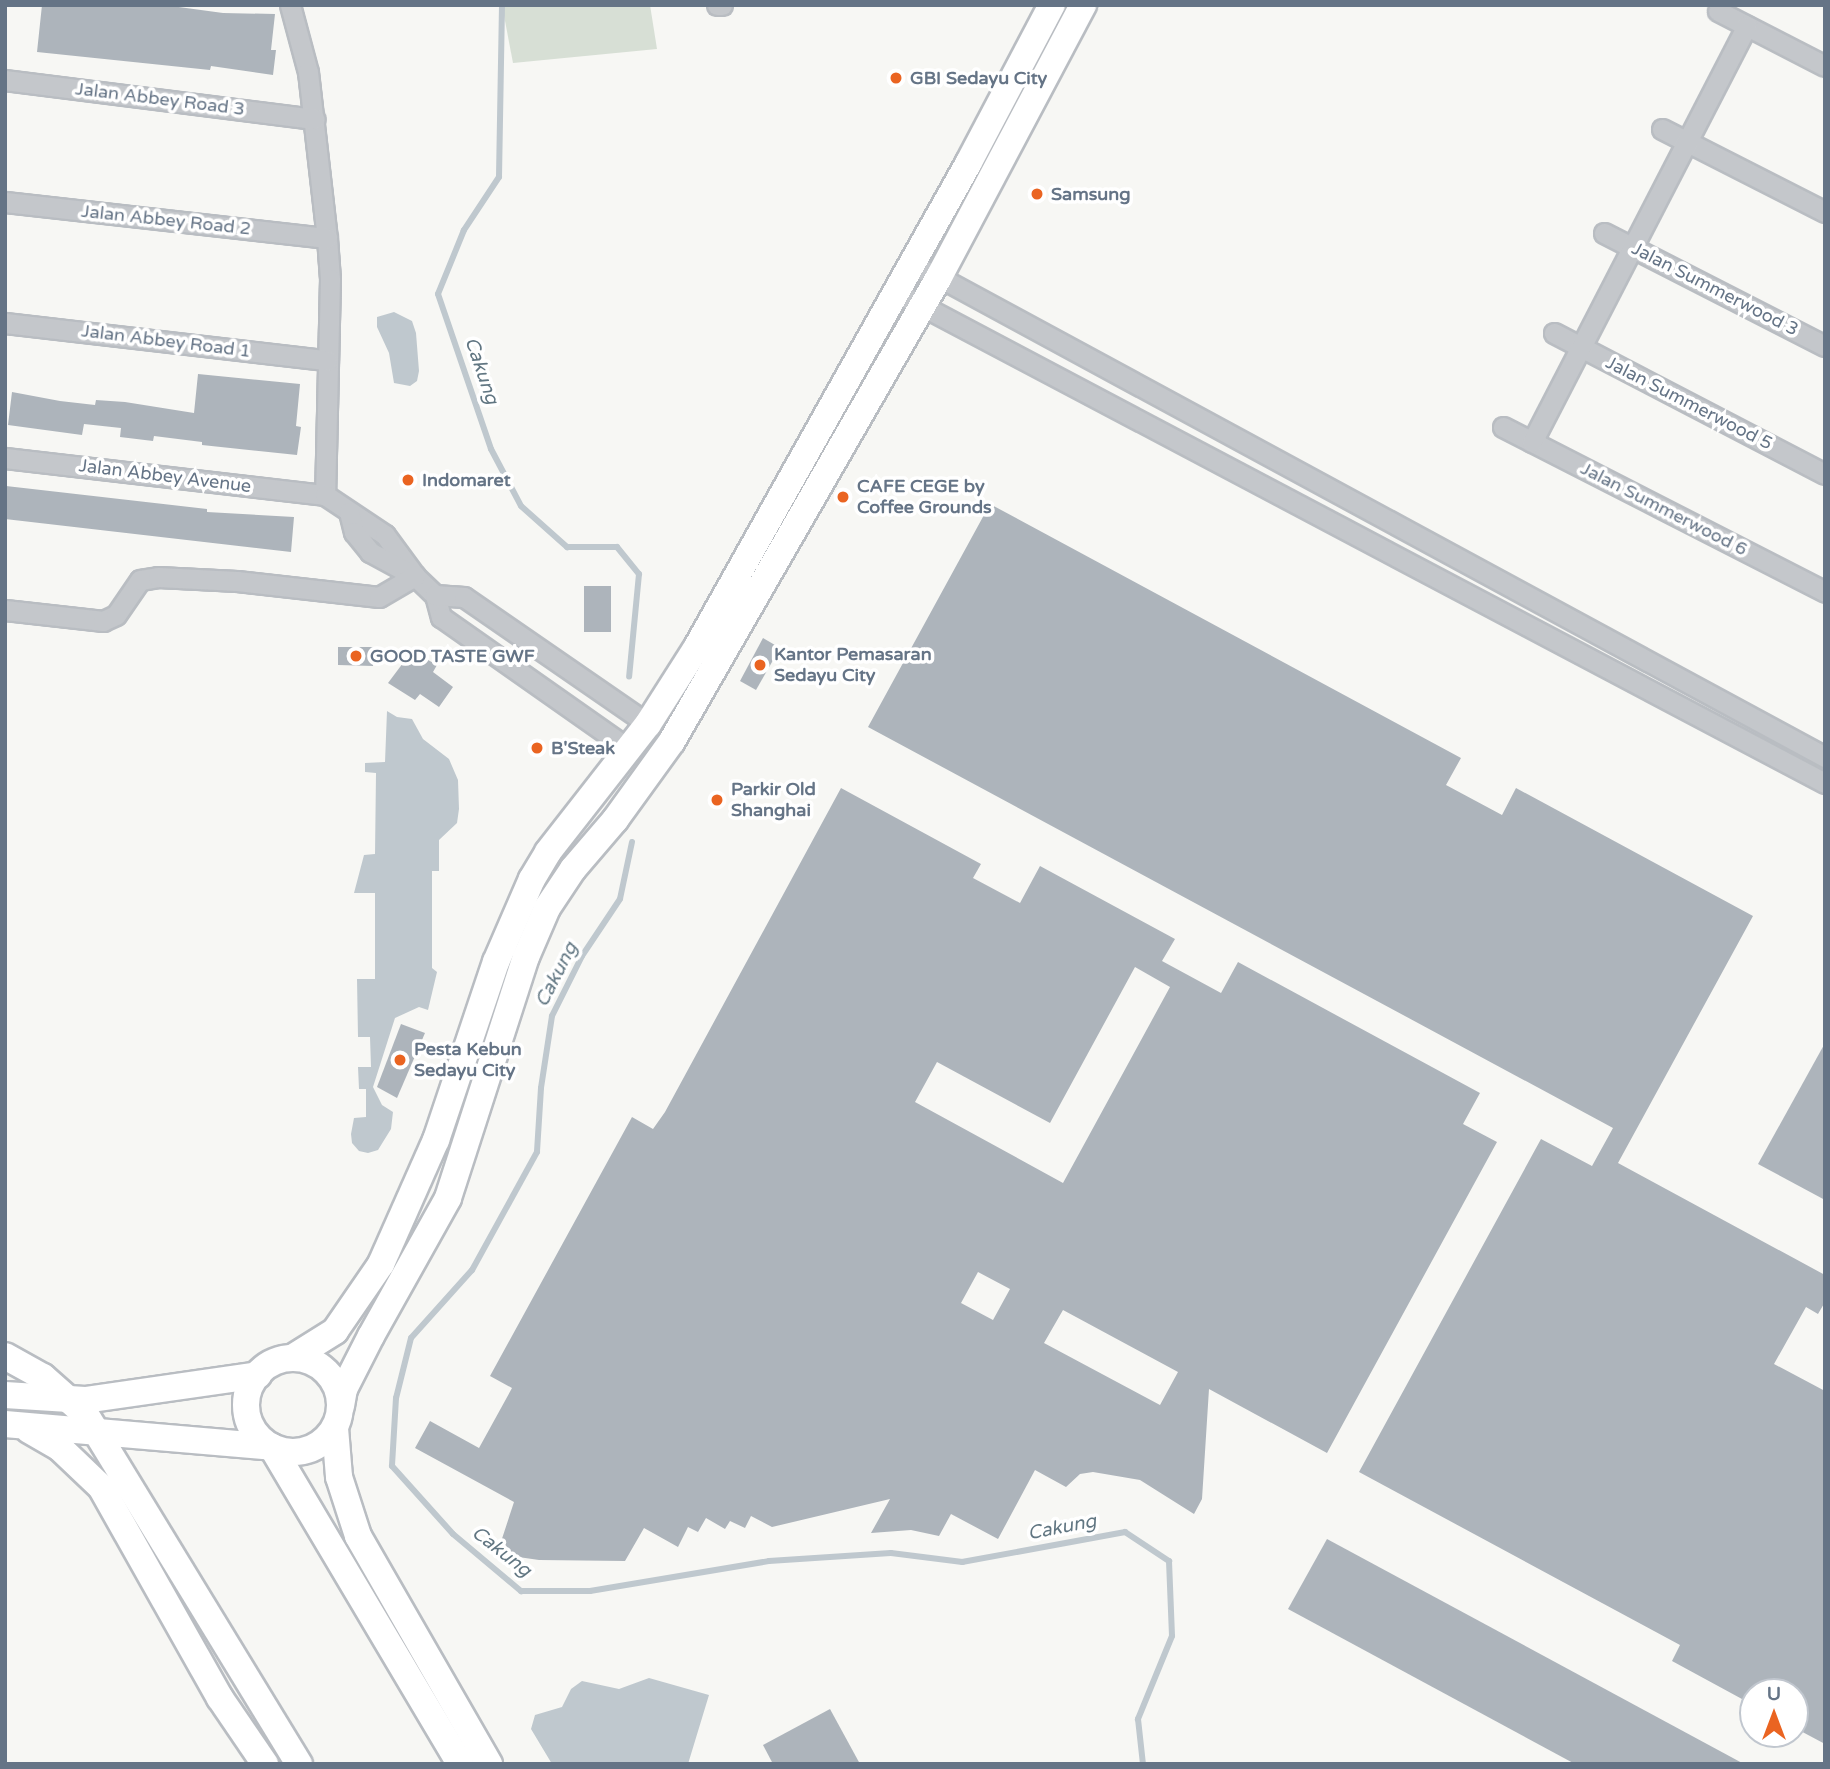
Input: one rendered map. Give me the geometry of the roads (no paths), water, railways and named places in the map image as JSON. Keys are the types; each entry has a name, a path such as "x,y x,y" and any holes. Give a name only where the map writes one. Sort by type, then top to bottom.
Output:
{"street":[{"path":"290,5 308,72 315,118 330,279 325,495 385,535 415,576 435,595 441,617 653,767"},
{"path":"460,1764 272,1447 252,1427 247,1414 250,1387 267,1366 292,1358 335,1331 381,1264 436,1140 496,962 532,879 548,852 649,724 697,647 912,265 1052,5"},
{"path":"13,1425 272,1447 287,1451 309,1449 319,1444 338,1417 344,1389 448,1198 526,957 547,908 573,869 615,820 672,741 939,277 1083,5"},
{"path":"1718,11 1825,66"},
{"path":"1532,442 1747,26"},
{"name":"Jalan Abbey Road 3","path":"5,80 315,118"},
{"path":"1662,129 1825,212"},
{"name":"Jalan Abbey Road 2","path":"5,202 327,238"},
{"name":"Jalan Summerwood 3","path":"1604,233 1825,346"},
{"path":"912,265 939,277 1825,757"},
{"path":"896,292 1825,783"},
{"name":"Jalan Abbey Road 1","path":"5,323 327,359"},
{"name":"Jalan Summerwood 5","path":"1554,333 1825,474"},
{"name":"Jalan Summerwood 6","path":"1503,427 1825,592"},
{"name":"Jalan Abbey Avenue","path":"5,458 325,495"},
{"path":"1398,557 1408,532"},
{"path":"5,610 103,621 116,615 140,580 158,577 237,581 379,597 415,576"},
{"path":"435,595 464,597 672,741"},
{"path":"5,1356 43,1377 72,1401 98,1432 299,1764"},
{"path":"292,1358 305,1359 326,1372 339,1393 339,1477 358,1536 489,1764"},
{"path":"5,1395 72,1401 190,1387 258,1375"},
{"path":"13,1425 60,1448 102,1487 224,1705 265,1764"},
{"path":"224,1705 254,1688"}],"waterway":[{"name":"Cakung","path":"502,5 499,177 464,230 438,294 491,449 521,506 567,547 617,547 639,574 629,677"},
{"name":"Cakung","path":"632,842 620,899 582,956 552,1016 541,1088 537,1152 472,1270 411,1338 396,1398 392,1466 453,1534 521,1591 590,1591 769,1561 891,1553 962,1562 1125,1532 1169,1561 1172,1636 1138,1719 1143,1764"}],"place":[{"name":"GBI Sedayu City","path":"896,78"},
{"name":"Samsung","path":"1037,194"},
{"name":"Indomaret","path":"408,480"},
{"name":"CAFE CEGE by Coffee Grounds","path":"843,497"},
{"name":"GOOD TASTE GWF","path":"356,656"},
{"name":"Kantor Pemasaran Sedayu City","path":"760,665"},
{"name":"B'Steak","path":"537,748"},
{"name":"Parkir Old Shanghai","path":"717,800"},
{"name":"Pesta Kebun Sedayu City","path":"400,1060"}]}
